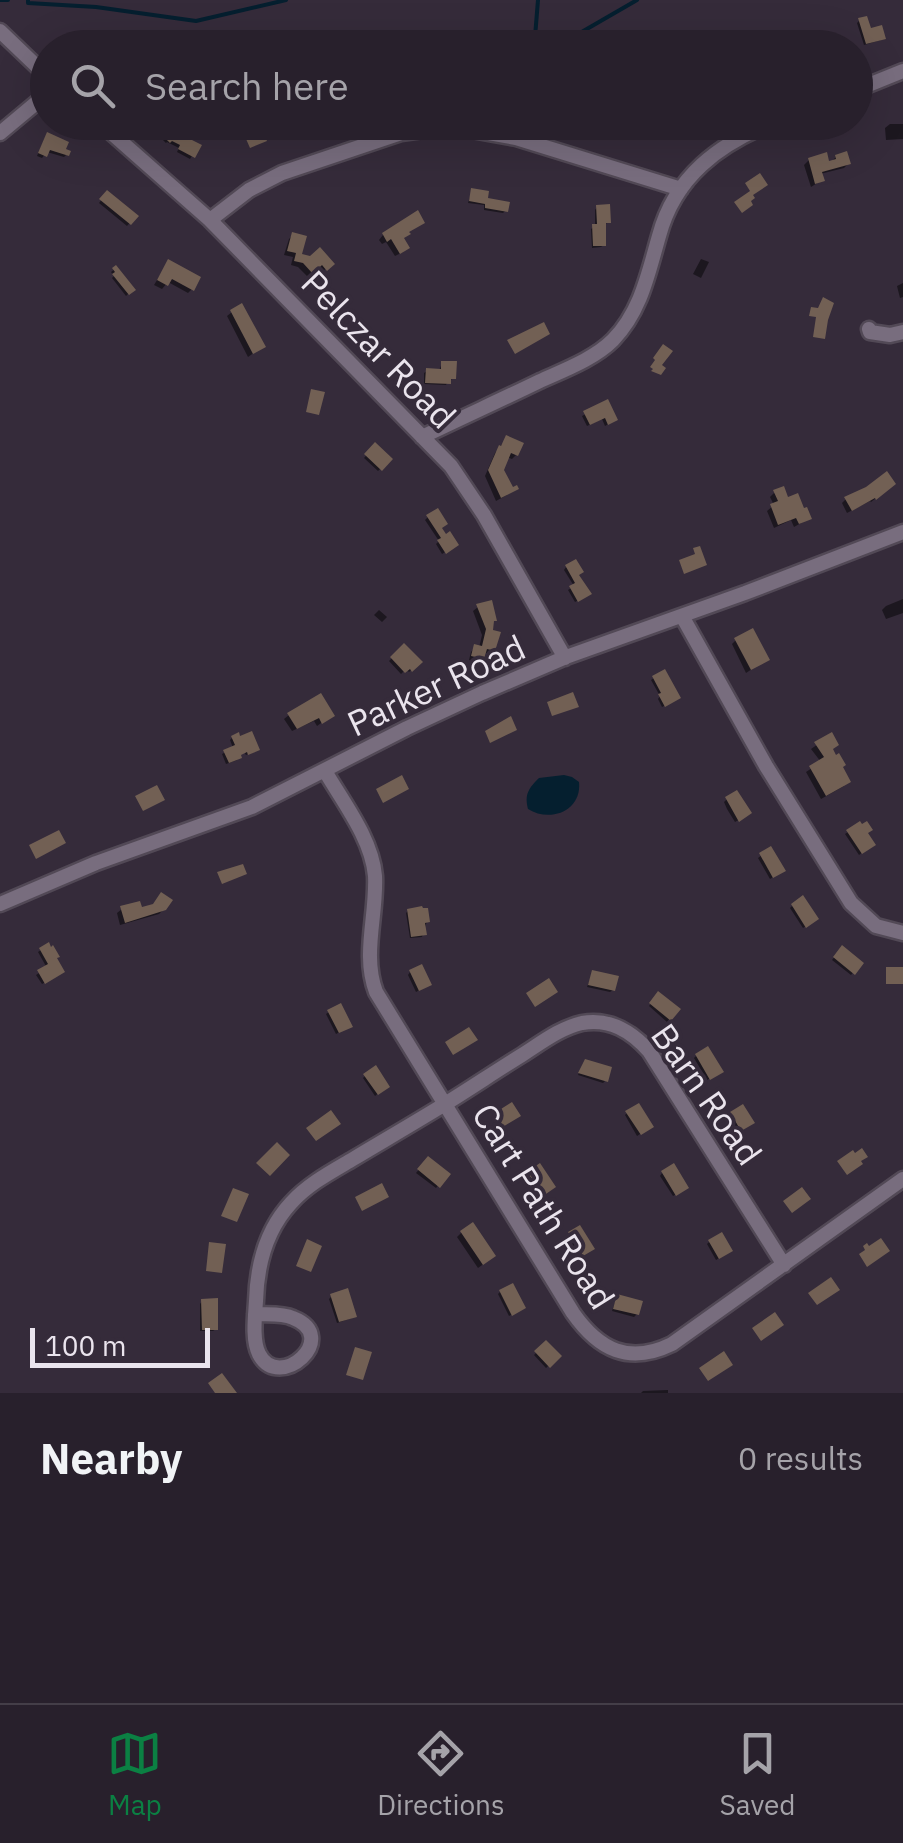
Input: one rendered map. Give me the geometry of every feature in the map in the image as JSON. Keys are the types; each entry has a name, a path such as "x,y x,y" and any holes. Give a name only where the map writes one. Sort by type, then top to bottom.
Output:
{"street":[{"path":"0,31 30,60"},
{"path":"873,83 903,71"},
{"path":"0,133 30,108"},
{"name":"Pelczar Road","path":"119,140 210,220 462,480 565,658"},
{"path":"210,220 249,190 282,173 380,140"},
{"path":"519,140 681,190"},
{"path":"422,436 578,363 610,344 636,308 668,210 700,166 736,140"},
{"path":"870,330 890,335 903,332"},
{"name":"Parker Road","path":"0,904 96,863 238,813 482,693 565,658 903,532"},
{"path":"682,616 775,782 851,902 866,920 903,934"},
{"name":"Cart Path Road","path":"325,771 364,840 375,872 370,966 383,1005 573,1313 587,1332 606,1347 638,1354 660,1350 903,1179"},
{"name":"Barn Road","path":"256,1314 258,1274 265,1246 291,1202 329,1173 560,1031 585,1023 598,1022 628,1030 649,1050 784,1264"},
{"path":"256,1314 289,1316 304,1325 310,1346 304,1362 283,1370 262,1361 257,1350 256,1314"}],"water":[{"path":"564,775 579,782 579,792 570,807 546,815 528,809 528,792 539,778"}],"building":[{"path":"867,16 871,28 882,25 886,39 873,42 873,30 862,30 858,18"},
{"path":"44,140 65,140 69,142 66,149 71,151 69,156 50,150 47,157 38,153"},
{"path":"167,140 192,140 202,145 195,158 178,149 180,145"},
{"path":"246,140 267,140 267,141 250,148"},
{"path":"847,151 851,164 822,172 825,181 815,184 808,158 827,152 829,161"},
{"path":"760,173 768,185 753,195 753,205 742,213 734,202 750,191 745,183"},
{"path":"471,188 489,191 488,198 510,202 508,212 469,201"},
{"path":"107,190 139,216 131,225 99,199"},
{"path":"610,204 606,246 593,246 596,205"},
{"path":"418,210 425,223 404,238 410,248 400,254 382,233"},
{"path":"292,232 307,236 302,254 310,256 320,247 335,264 327,271 322,265 313,274 303,263 294,261 296,253 287,251"},
{"path":"168,259 201,277 194,291 172,279 168,286 157,280"},
{"path":"116,265 136,290 129,295 112,274"},
{"path":"823,297 834,303 825,339 813,337 816,317 809,316 811,307 818,308"},
{"path":"242,303 266,347 253,354 230,310"},
{"path":"544,322 550,334 515,354 507,340"},
{"path":"663,344 673,351 662,365 666,368 661,375 650,367"},
{"path":"441,361 457,361 456,379 451,379 451,384 425,383 426,368 441,369"},
{"path":"311,389 325,392 319,415 306,412"},
{"path":"608,399 618,420 608,425 605,418 590,425 583,411"},
{"path":"506,435 524,443 518,456 511,453 504,470 513,487 517,485 519,489 501,498 488,470"},
{"path":"375,442 393,459 382,471 364,454"},
{"path":"887,471 896,484 876,500 852,511 844,497"},
{"path":"784,486 788,497 798,493 812,519 799,524 796,518 778,525 770,504 778,501 773,490"},
{"path":"438,508 448,524 442,528 446,534 450,531 459,545 446,554 426,515"},
{"path":"700,546 707,565 684,574 679,560 695,554 693,548"},
{"path":"576,559 584,572 579,575 592,594 578,602 569,586 575,583 565,565"},
{"path":"492,600 497,621 493,630 501,632 495,651 487,649 484,659 471,656 474,644 482,646 486,629 476,604"},
{"path":"753,628 770,660 751,670 734,638"},
{"path":"404,643 423,662 412,672 410,669 405,673 390,657"},
{"path":"665,669 681,698 665,707 652,676"},
{"path":"573,692 579,707 552,716 547,702"},
{"path":"321,693 335,716 322,724 319,718 297,729 287,713"},
{"path":"511,716 517,730 490,743 485,731"},
{"path":"252,731 260,750 248,755 247,752 229,763 223,750 235,745 231,736"},
{"path":"832,732 839,745 833,749 846,765 843,767 851,782 826,796 809,766 824,757 814,742"},
{"path":"402,775 409,789 383,803 376,789"},
{"path":"157,785 165,800 143,811 135,796"},
{"path":"737,790 752,813 739,822 725,797"},
{"path":"867,821 873,830 868,833 876,845 862,854 846,830"},
{"path":"59,830 66,843 36,859 29,845"},
{"path":"771,846 786,871 773,878 759,853"},
{"path":"243,864 247,874 222,884 217,872"},
{"path":"161,892 173,900 166,910 125,923 120,906 140,901 142,907 153,904"},
{"path":"803,895 819,919 806,928 791,904"},
{"path":"428,908 427,935 411,937 407,909"},
{"path":"49,942 65,972 45,984 37,970 48,964 39,948"},
{"path":"842,945 864,963 855,975 833,957"},
{"path":"422,964 432,985 419,991 409,970"},
{"path":"886,967 903,967 903,984 886,984"},
{"path":"592,970 619,976 615,991 588,985"},
{"path":"549,978 558,992 535,1007 526,993"},
{"path":"658,991 681,1009 671,1021 649,1003"},
{"path":"341,1003 353,1027 339,1033 327,1010"},
{"path":"469,1027 478,1040 453,1055 445,1042"},
{"path":"708,1046 724,1072 710,1080 695,1054"},
{"path":"585,1059 612,1067 608,1082 578,1073"},
{"path":"376,1065 390,1087 378,1095 363,1074"},
{"path":"512,1102 521,1116 501,1128 493,1114"},
{"path":"639,1103 654,1127 641,1135 625,1111"},
{"path":"743,1104 755,1123 741,1131 730,1112"},
{"path":"331,1110 341,1124 316,1141 306,1128"},
{"path":"277,1142 290,1155 270,1176 256,1163"},
{"path":"862,1148 868,1157 847,1175 837,1161"},
{"path":"428,1156 451,1174 440,1188 417,1169"},
{"path":"540,1163 556,1187 543,1196 527,1172"},
{"path":"674,1163 689,1188 676,1196 661,1171"},
{"path":"382,1183 389,1197 362,1211 355,1197"},
{"path":"802,1187 811,1199 792,1213 783,1201"},
{"path":"233,1188 249,1194 237,1222 221,1216"},
{"path":"473,1222 496,1256 483,1265 460,1231"},
{"path":"580,1225 595,1249 583,1256 568,1232"},
{"path":"722,1232 733,1251 719,1259 708,1240"},
{"path":"881,1238 890,1251 867,1267 859,1254 867,1243 869,1246"},
{"path":"307,1239 322,1246 311,1272 296,1266"},
{"path":"209,1242 226,1244 222,1273 206,1271"},
{"path":"831,1277 840,1290 817,1305 808,1293"},
{"path":"513,1283 526,1308 512,1316 499,1290"},
{"path":"348,1288 357,1317 339,1322 330,1294"},
{"path":"617,1294 643,1301 639,1315 613,1309"},
{"path":"218,1298 218,1330 202,1330 201,1299"},
{"path":"775,1312 784,1325 761,1341 752,1328"},
{"path":"546,1340 562,1356 550,1368 534,1351"},
{"path":"355,1347 372,1352 363,1380 346,1375"},
{"path":"724,1351 733,1365 708,1381 699,1368"},
{"path":"222,1373 237,1393 215,1393 208,1383"}],"waterway":[{"path":"0,0 8,0"},
{"path":"28,0 196,21 286,0"},
{"path":"536,30 538,0"},
{"path":"585,30 637,0"}]}
